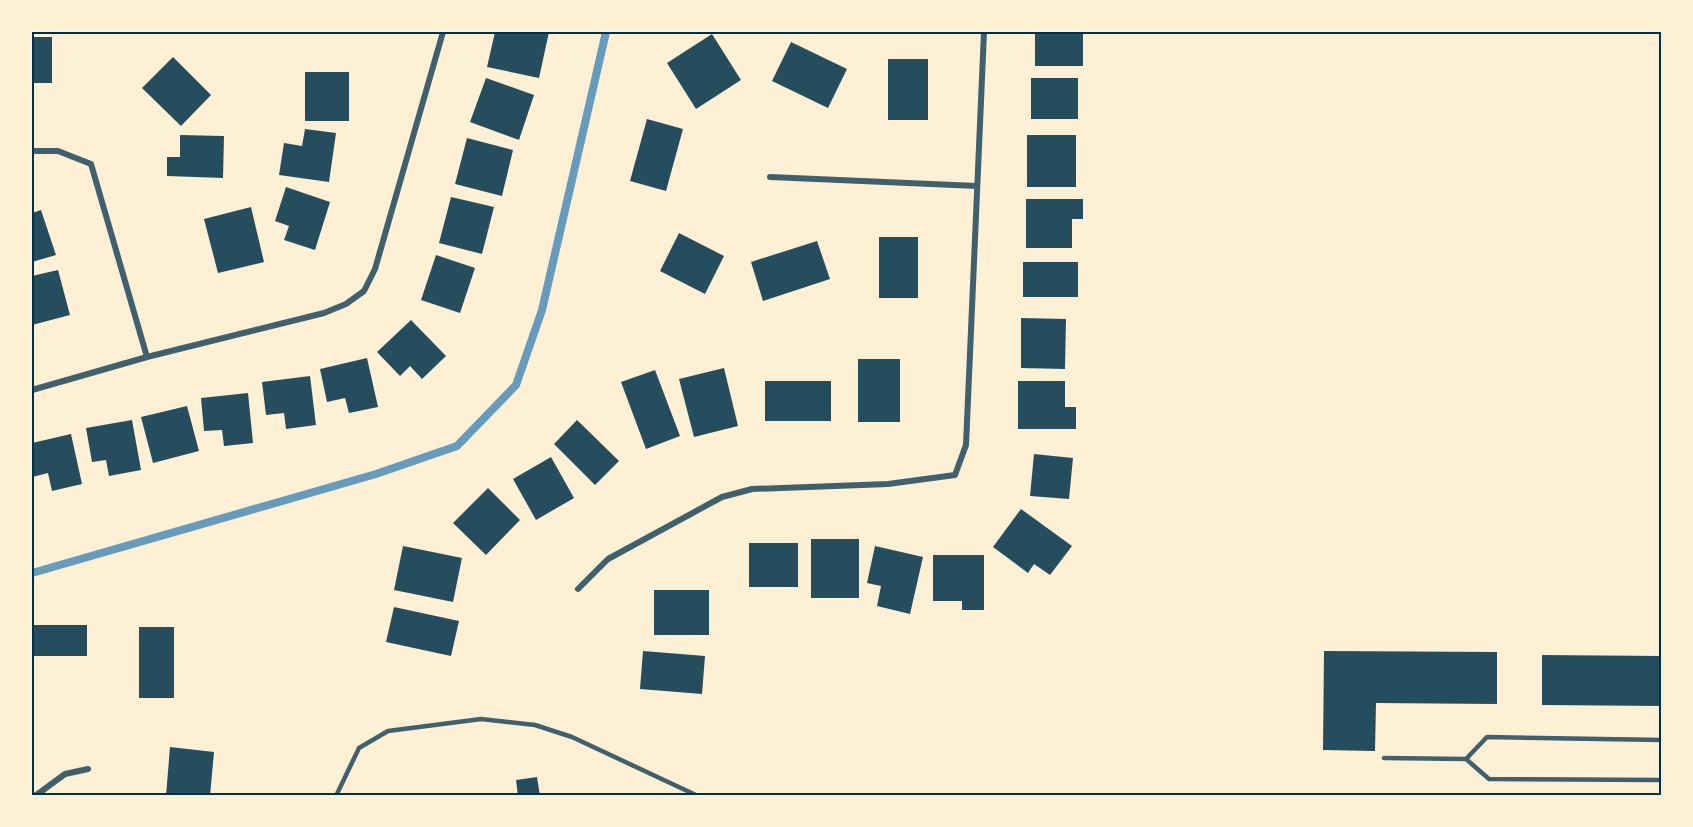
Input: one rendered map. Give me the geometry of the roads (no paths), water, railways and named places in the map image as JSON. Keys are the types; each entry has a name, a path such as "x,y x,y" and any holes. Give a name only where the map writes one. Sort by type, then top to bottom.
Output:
{"street":[{"path":"32,390 147,357 324,313 346,304 364,291 375,269 443,32"},
{"path":"578,590 608,559 722,497 752,489 888,484 955,475 966,445 984,32"},
{"path":"32,151 58,151 91,164 147,357"},
{"path":"770,177 977,186"},
{"path":"35,795 66,774 88,769"}],"lane":[{"path":"336,795 359,748 388,731 481,719 535,725 562,734 698,795"},
{"path":"1467,759 1487,737 1662,740"},
{"path":"1384,758 1467,759 1489,779 1662,780"}],"waterway":[{"path":"32,573 376,474 457,446 516,385 542,310 606,32"}]}
